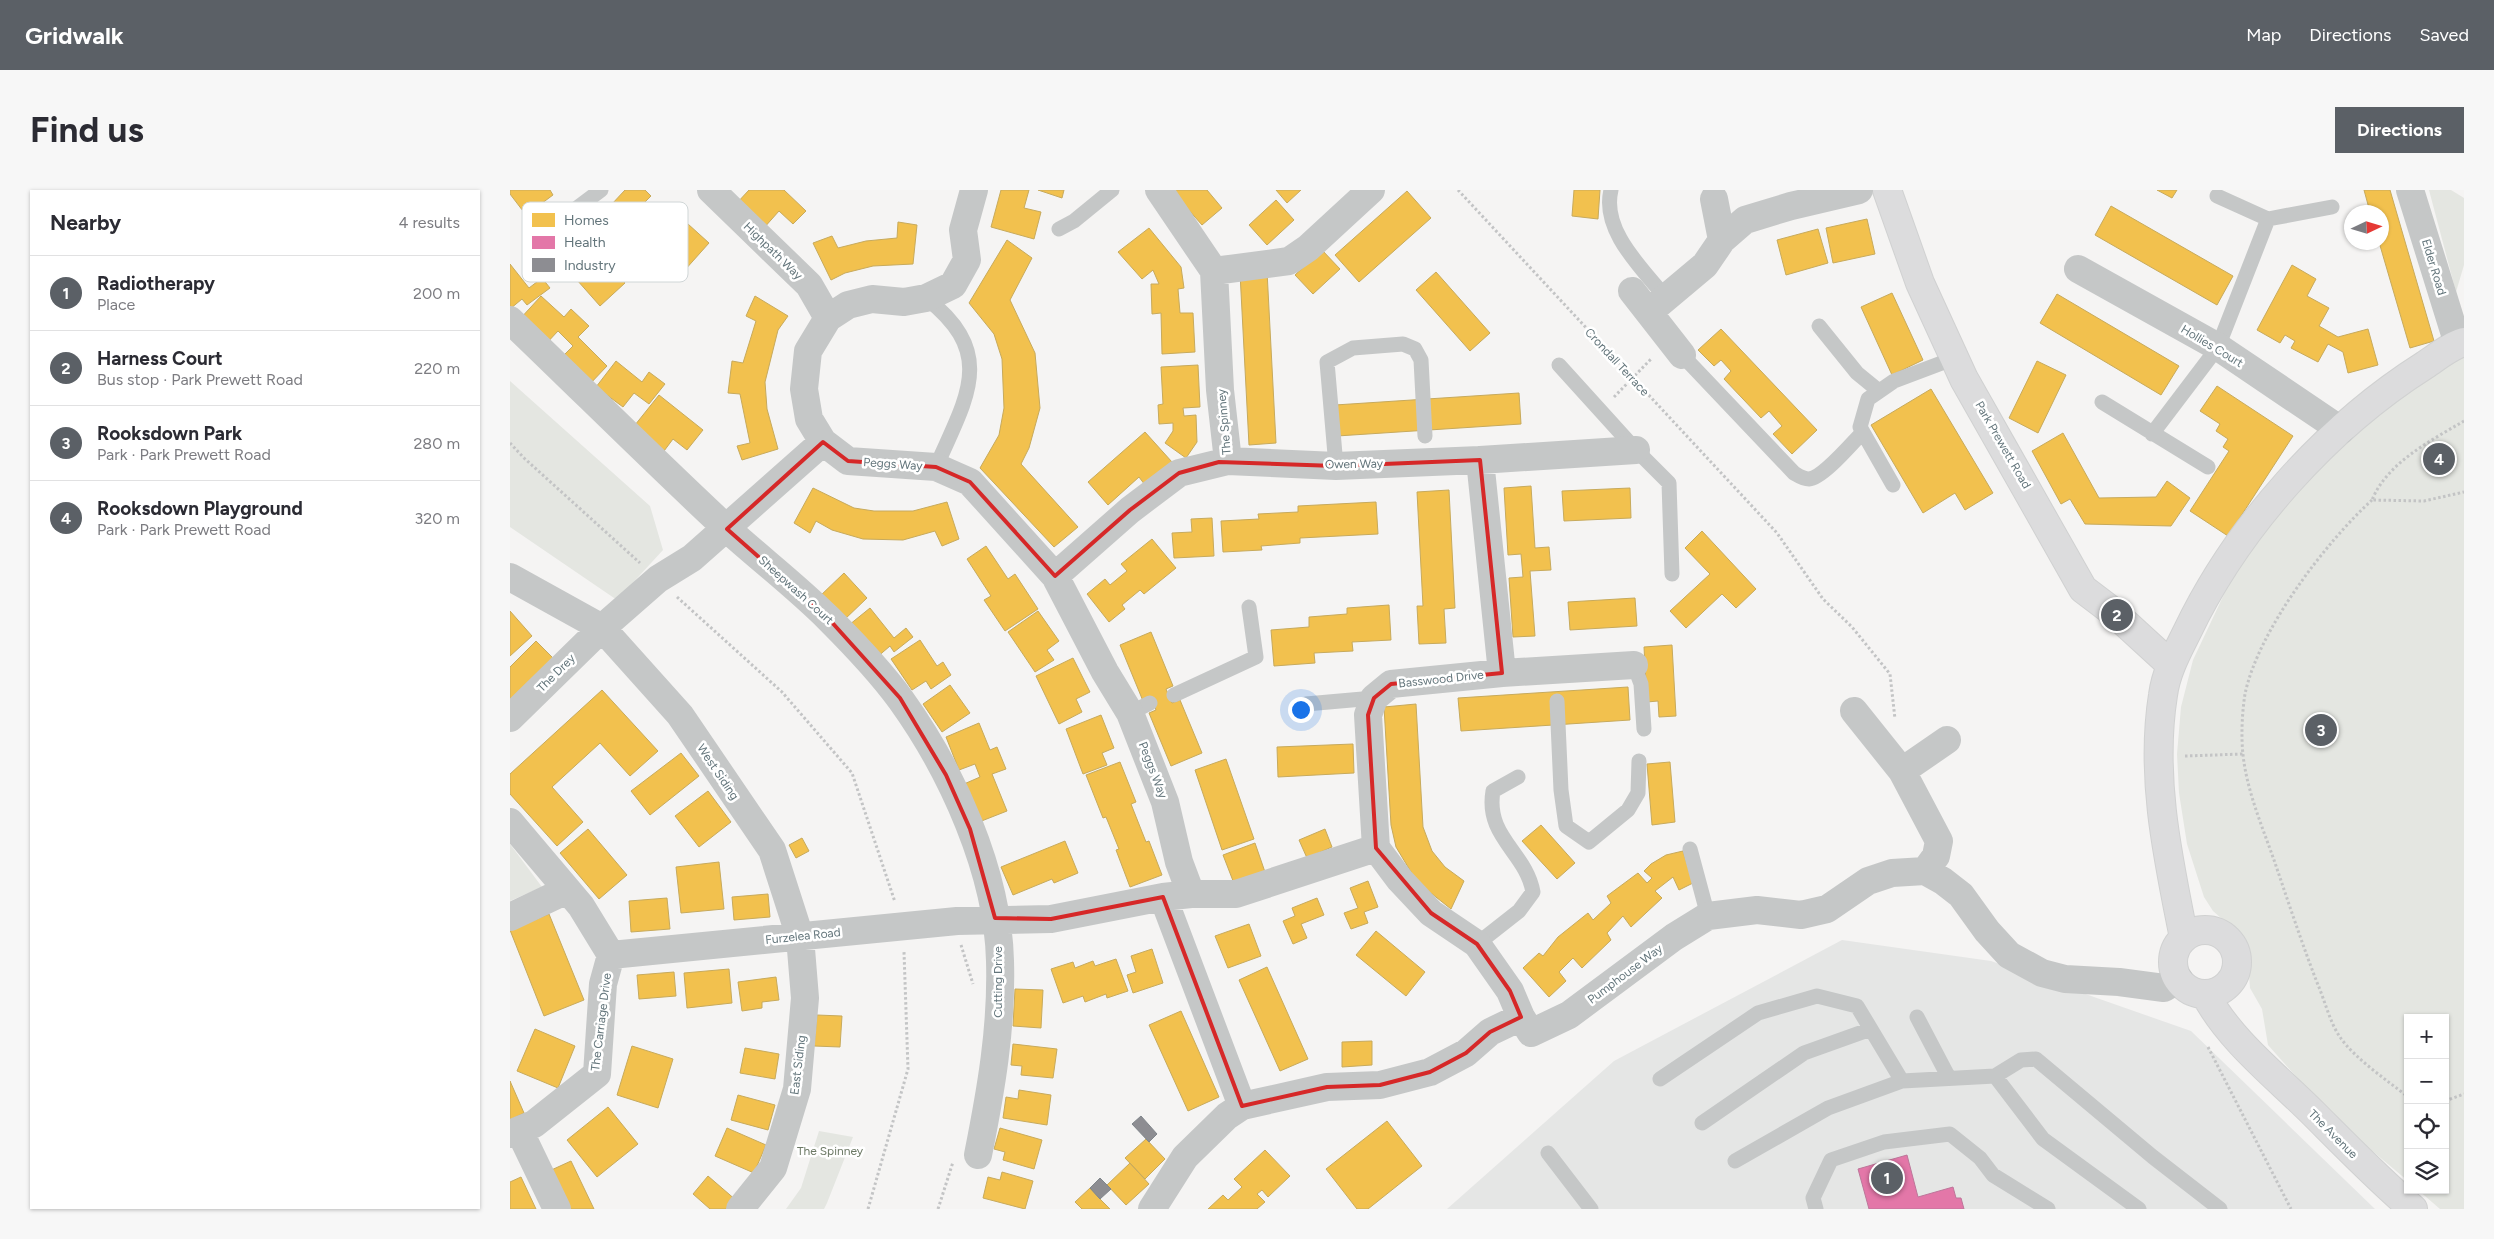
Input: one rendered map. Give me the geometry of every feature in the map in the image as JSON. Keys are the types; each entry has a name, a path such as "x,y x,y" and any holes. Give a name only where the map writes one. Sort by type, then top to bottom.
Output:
{"street":[{"name":"Highpath Way","path":"711,190 809,285 828,318"},
{"name":"Peggs Way","path":"974,190 963,230 967,260 952,285 926,298 904,302 872,299 848,306 828,318 808,351 804,389 809,419 822,442 848,461 936,467 970,482 1055,576 1105,672 1140,708 1179,862 1191,894"},
{"path":"1159,190 1214,270 1289,261 1308,248 1371,190"},
{"path":"1658,305 1705,265 1722,240 1745,220 1791,206 1859,190"},
{"name":"Park Prewett Road","path":"1887,190 1920,284 1955,358 2083,589 2112,611 2171,665"},
{"name":"Elder Road","path":"2410,190 2461,343"},
{"path":"1712,195 1722,240"},
{"name":"Hollies Court","path":"2078,268 2218,347 2342,430"},
{"name":"The Spinney","path":"1055,576 1130,510 1179,473 1228,461 1220,390 1214,270"},
{"path":"1632,291 1658,305 1676,348"},
{"name":"Sheepwash Court","path":"510,320 727,529 828,618 900,698 946,775 970,829 988,883 995,918"},
{"path":"1854,711 1902,771 1939,842 1936,856 1924,871 1943,881 1961,895 1999,945 2022,964 2042,973 2065,979 2119,982 2164,988 2185,952 2214,931 2231,942 2238,961 2231,981 2214,993 2193,992 2184,986 2185,952 2181,892 2166,844 2158,787 2163,694 2171,665 2201,602 2255,522 2292,478 2391,386 2461,343"},
{"name":"The Drey","path":"510,718 602,628 658,579 692,558 727,529 822,442"},
{"name":"Owen Way","path":"1228,461 1336,466 1480,460 1636,450"},
{"path":"1480,460 1502,673"},
{"name":"West Siding","path":"510,577 602,628 680,715 772,850 800,937"},
{"name":"Basswood Drive","path":"1374,698 1391,684 1502,673 1634,665"},
{"path":"1152,1209 1186,1157 1227,1116 1242,1106 1327,1087 1380,1085 1430,1072 1466,1053 1490,1032 1521,1017 1510,991 1477,944 1431,914 1400,880 1376,848 1368,715 1374,698"},
{"path":"1902,771 1947,740"},
{"path":"510,822 581,906 611,955"},
{"path":"995,918 1051,919 1163,897 1191,894 1236,894 1376,848"},
{"name":"Pumphouse Way","path":"1521,1017 1531,1033 1569,1016 1674,937 1708,916 1757,910 1801,915 1827,909 1868,881 1892,873 1924,871"},
{"path":"510,918 567,890"},
{"path":"1163,897 1242,1106"},
{"name":"Furzelea Road","path":"611,955 903,925 995,918"},
{"name":"Cutting Drive","path":"967,1155 995,1067 1001,1002 1000,958 995,918"},
{"name":"East Siding","path":"740,1209 774,1168 797,1089 804,998 800,937"},
{"name":"The Carriage Drive","path":"515,1132 534,1124 597,1074 603,984 611,955"},
{"name":"The Avenue","path":"2231,981 2238,1026 2255,1056"},
{"name":"The Avenue","path":"2205,994 2216,1014 2255,1056 2373,1175 2412,1209"},
{"path":"515,1132 557,1209"}],"lane":[{"path":"585,202 601,190"},
{"path":"1059,229 1074,221 1112,190"},
{"path":"1611,190 1610,210 1616,231 1658,305"},
{"path":"2217,196 2268,219 2332,207"},
{"path":"2152,434 2218,347 2268,219"},
{"name":"Peggs Way","path":"926,298 945,313 957,326 971,367 965,402 936,467"},
{"path":"1819,326 1857,373 1880,391"},
{"path":"1336,466 1327,362 1353,348 1403,344 1415,348 1421,360 1425,436"},
{"path":"1676,348 1794,473 1802,478 1810,479 1820,475 1863,432"},
{"path":"1893,485 1860,427 1868,399 1894,381 1955,358"},
{"path":"1559,365 1636,450 1669,483 1672,574"},
{"path":"2102,402 2208,467"},
{"path":"1174,694 1256,657 1249,607"},
{"path":"1634,665 1641,684 1644,729"},
{"path":"1306,704 1374,698"},
{"path":"1557,701 1561,790 1566,826 1589,842 1628,810 1638,793 1638,761"},
{"path":"1477,944 1519,911 1534,892 1531,878 1498,829 1491,806 1493,791 1518,777"},
{"path":"1690,849 1708,916"},
{"path":"1660,1079 1758,1013 1817,996 1857,1006 1902,1081"},
{"path":"1917,1017 1948,1078"},
{"path":"1702,1123 1804,1053 1871,1029"},
{"path":"1735,1161 1828,1108 1902,1081 1995,1076 2021,1060 2036,1059 2153,1157 2220,1209"},
{"path":"1995,1076 2043,1139 2139,1209"},
{"path":"1814,1203 1830,1160 1884,1142 1950,1134 1980,1158 1993,1175 2048,1209"},
{"path":"1548,1153 1591,1209"}],"path":[{"name":"Crondall Terrace","path":"1458,190 1777,534 1823,599 1852,627 1890,674 1896,726"},
{"path":"1600,411 1632,378 1676,348"},
{"path":"2404,1093 2339,1036 2309,961 2250,791 2243,754 2244,704 2253,666 2277,620 2337,535 2372,500 2379,483 2392,470 2420,449 2464,421"},
{"path":"510,442 524,458 782,692 852,774 903,925 908,1069 868,1209"},
{"path":"2372,500 2424,501 2464,492"},
{"path":"2159,757 2243,754"},
{"path":"957,920 958,934 966,966 975,988"},
{"path":"2205,1041 2291,1209"},
{"path":"2449,1100 2464,1094"},
{"path":"938,1209 967,1155"}],"highlighted area":[{"path":"823,442 848,461 936,467 970,482 1055,576 1130,510 1179,473 1219,462 1336,466 1480,460 1502,673 1391,684 1374,698 1368,715 1376,848 1431,913 1477,944 1510,991 1521,1017 1490,1032 1466,1053 1430,1072 1380,1085 1327,1087 1242,1106 1163,897 1051,919 995,918 970,829 946,775 900,698 828,618 727,529"}],"shaded area":[{"path":"1842,940 1991,961 2191,1031 2375,1209 1447,1209 1614,1061"}],"green space":[{"path":"2429,190 2451,190 2464,198 2464,265 2456,292"},
{"path":"2464,347 2464,1209 2440,1209 2423,1194 2449,1194 2449,1014 2404,1014 2404,1178 2332,1117 2268,1045 2262,1009 2250,988 2247,947 2238,933 2213,911 2204,897 2187,844 2179,793 2177,754 2181,707 2193,660 2236,569 2280,504 2346,436"},
{"path":"510,381 650,506 663,550 617,600 510,527"},
{"path":"510,844 542,887 510,901"},
{"name":"The Spinney","path":"819,1131 853,1137 827,1203 824,1209 786,1209 801,1188"}],"building: Homes":[{"path":"510,190 550,190 553,195 544,202 522,202 522,210 510,194"},
{"path":"625,190 645,190 651,196 645,202 614,202"},
{"path":"749,190 784,190 806,211 793,224 779,211 763,229 736,204"},
{"path":"1001,190 1029,190 1024,208 1041,212 1034,239 991,227"},
{"path":"1038,190 1064,190 1062,198"},
{"path":"1171,190 1207,190 1222,208 1202,225"},
{"path":"1276,190 1301,190 1287,203"},
{"path":"1574,190 1600,190 1598,219 1572,216"},
{"path":"2157,190 2177,190 2172,198"},
{"path":"2364,190 2390,190 2434,341 2410,348 2381,250 2389,250 2389,205 2368,205"},
{"path":"1407,191 1431,218 1359,282 1335,255"},
{"path":"1276,200 1294,220 1267,245 1249,225"},
{"path":"2111,206 2233,276 2217,305 2095,235"},
{"path":"1867,219 1875,254 1833,263 1826,228"},
{"path":"898,222 917,225 913,264 873,266 845,273 831,280 813,243 832,236 838,248 866,241 897,238"},
{"path":"688,224 709,243 688,267"},
{"path":"1149,228 1181,267 1184,288 1178,289 1180,313 1193,313 1195,352 1162,354 1161,313 1152,314 1151,284 1159,284 1153,270 1142,279 1118,252"},
{"path":"1818,229 1828,263 1786,275 1777,240"},
{"path":"1007,240 1032,258 1010,300 1035,353 1040,408 1029,448 1021,464 1078,527 1054,547 980,468 999,435 1004,408 1002,359 994,334 969,303"},
{"path":"1322,250 1340,269 1313,294 1295,275"},
{"path":"510,264 522,279 522,282 529,288 537,282 545,282 550,288 527,305 522,299 510,309"},
{"path":"2292,265 2316,279 2307,296 2329,308 2319,326 2338,337 2368,329 2378,365 2348,373 2343,352 2328,344 2318,362 2291,348 2295,341 2285,335 2280,343 2257,330"},
{"path":"1267,271 1276,443 1249,445 1240,273"},
{"path":"1436,272 1490,333 1470,351 1416,290"},
{"path":"579,282 624,282 625,283 600,306"},
{"path":"1892,293 1923,360 1892,375 1861,307"},
{"path":"2057,294 2179,366 2161,395 2040,323"},
{"path":"541,296 564,317 571,309 589,326 578,337 607,366 588,386 560,359 573,346 558,331 544,346 519,320"},
{"path":"755,296 788,316 778,330 765,382 767,409 778,449 742,460 737,446 750,443 740,394 728,393 732,361 743,363 756,321 746,316"},
{"path":"1721,329 1817,430 1792,454 1773,434 1782,426 1769,411 1761,418 1724,379 1731,371 1721,360 1714,366 1698,350"},
{"path":"616,361 642,382 649,372 665,384 649,404 634,393 623,407 596,387"},
{"path":"2037,361 2066,375 2038,433 2009,418"},
{"path":"1198,365 1200,407 1183,408 1184,416 1196,415 1197,442 1186,458 1165,443 1173,431 1173,423 1159,424 1158,405 1163,404 1161,367"},
{"path":"2217,386 2293,436 2228,536 2190,511 2229,451 2223,447 2228,439 2216,431 2220,424 2200,411"},
{"path":"1931,389 1993,493 1965,510 1955,493 1923,513 1871,425"},
{"path":"1519,393 1521,424 1337,436 1335,405"},
{"path":"659,395 703,430 687,450 673,439 661,455 631,430"},
{"path":"1145,432 1172,462 1145,485 1139,477 1108,505 1088,482"},
{"path":"2063,433 2099,498 2156,497 2167,481 2190,498 2171,526 2085,524 2070,499 2061,504 2032,451"},
{"path":"1531,486 1535,548 1549,547 1551,570 1530,571 1535,636 1513,637 1509,578 1523,577 1521,554 1508,555 1504,488"},
{"path":"813,488 854,508 874,511 913,511 947,502 959,539 942,546 935,531 903,540 863,539 832,530 816,521 810,533 794,523"},
{"path":"1630,488 1631,518 1564,521 1562,491"},
{"path":"1449,490 1455,608 1444,609 1446,643 1419,644 1417,606 1423,606 1417,492"},
{"path":"1376,502 1378,534 1300,538 1300,543 1261,546 1262,550 1223,552 1221,521 1259,519 1258,514 1298,512 1298,506"},
{"path":"1212,518 1214,556 1174,558 1172,533 1192,532 1191,519"},
{"path":"1702,531 1756,589 1736,608 1722,594 1686,628 1670,611 1710,574 1685,548"},
{"path":"1152,539 1176,568 1144,594 1140,590 1122,605 1125,609 1109,622 1087,594 1105,579 1110,585 1127,571 1121,564"},
{"path":"986,546 1008,579 1015,574 1038,609 1005,631 984,600 991,596 967,559"},
{"path":"844,573 867,598 843,621 819,597"},
{"path":"1635,598 1637,626 1570,630 1568,602"},
{"path":"1389,605 1391,640 1352,642 1353,651 1314,653 1315,663 1274,666 1271,630 1309,627 1309,617 1347,614 1347,608"},
{"path":"870,608 894,638 906,628 913,637 894,652 890,646 876,658 849,625"},
{"path":"510,611 532,636 510,656"},
{"path":"1038,611 1059,641 1047,650 1054,660 1035,672 1008,632"},
{"path":"1151,632 1173,686 1166,689 1172,703 1180,700 1202,753 1171,766 1149,713 1156,710 1151,697 1143,701 1120,645"},
{"path":"920,640 937,666 943,662 951,675 931,689 926,681 912,690 891,659"},
{"path":"536,641 557,662 510,708 510,667"},
{"path":"1672,645 1676,716 1659,717 1658,701 1647,702 1644,647"},
{"path":"1073,658 1090,692 1076,699 1082,712 1059,724 1036,676"},
{"path":"950,685 970,713 942,732 923,704"},
{"path":"1628,687 1630,720 1461,731 1458,698"},
{"path":"602,690 658,751 630,776 600,743 552,787 583,822 557,846 510,794 510,774"},
{"path":"1416,704 1423,827 1432,851 1445,867 1464,881 1451,909 1417,882 1396,847 1391,825 1384,707"},
{"path":"1101,715 1114,748 1102,753 1107,765 1083,774 1066,729"},
{"path":"979,723 990,750 997,747 1006,769 992,774 1007,811 979,822 964,784 980,777 975,764 959,770 946,737"},
{"path":"1353,744 1354,773 1278,777 1277,747"},
{"path":"681,753 699,776 650,815 631,791"},
{"path":"1226,759 1254,839 1222,850 1195,770"},
{"path":"1120,762 1136,802 1131,804 1146,842 1149,841 1162,875 1130,887 1116,850 1119,849 1106,817 1103,818 1086,775"},
{"path":"1670,762 1675,822 1652,825 1647,764"},
{"path":"708,791 731,822 699,847 675,816"},
{"path":"1541,825 1575,863 1557,879 1522,841"},
{"path":"588,829 627,875 599,899 560,853"},
{"path":"1325,829 1332,847 1307,858 1299,840"},
{"path":"802,838 809,851 796,858 789,845"},
{"path":"1065,841 1078,873 1054,883 1052,879 1013,895 1001,867"},
{"path":"1255,843 1266,875 1235,886 1223,855"},
{"path":"1683,851 1693,883 1679,890 1673,877 1655,891 1662,898 1631,927 1623,916 1607,933 1611,940 1582,968 1573,958 1559,972 1566,981 1549,997 1523,968 1539,953 1543,956 1558,937 1588,913 1593,920 1611,903 1607,896 1638,873 1647,883 1652,878 1644,871 1651,864 1666,855"},
{"path":"719,862 724,909 681,913 676,867"},
{"path":"1368,881 1378,907 1364,912 1368,923 1351,929 1344,913 1358,908 1350,888"},
{"path":"768,894 770,917 734,920 732,897"},
{"path":"667,898 670,929 631,932 629,901"},
{"path":"1317,898 1324,915 1301,924 1307,938 1293,944 1283,921 1295,916 1292,908"},
{"path":"549,914 584,1000 544,1016 510,930"},
{"path":"1249,924 1261,956 1228,968 1215,936"},
{"path":"1376,931 1425,972 1406,996 1356,955"},
{"path":"1152,949 1163,983 1133,993 1127,975 1136,972 1131,956"},
{"path":"1116,959 1128,991 1107,998 1106,994 1085,1002 1083,996 1063,1003 1051,969 1073,962 1075,968 1093,961 1095,966"},
{"path":"1267,967 1308,1059 1280,1071 1239,980"},
{"path":"729,969 732,1003 687,1008 684,973"},
{"path":"674,972 676,996 639,999 637,975"},
{"path":"776,977 779,1000 762,1002 762,1008 742,1011 738,982"},
{"path":"1015,989 1043,990 1041,1028 1013,1026"},
{"path":"1181,1011 1219,1097 1188,1111 1149,1025"},
{"path":"817,1015 842,1016 840,1047 814,1046"},
{"path":"535,1029 575,1046 558,1088 517,1071"},
{"path":"1372,1041 1372,1065 1342,1067 1342,1042"},
{"path":"1013,1044 1057,1049 1053,1078 1021,1075 1022,1066 1011,1065"},
{"path":"632,1046 673,1059 658,1108 617,1095"},
{"path":"745,1048 779,1054 775,1079 740,1073"},
{"path":"510,1081 524,1113 510,1120"},
{"path":"1019,1090 1051,1095 1047,1125 1003,1118 1006,1097 1018,1099"},
{"path":"738,1095 775,1105 768,1130 731,1120"},
{"path":"608,1107 638,1144 597,1177 567,1140"},
{"path":"1387,1121 1422,1166 1368,1209 1357,1209 1326,1169"},
{"path":"727,1128 766,1145 754,1173 715,1156"},
{"path":"1000,1128 1042,1140 1034,1169 1003,1160 1005,1152 994,1149"},
{"path":"1146,1139 1165,1159 1145,1179 1125,1158"},
{"path":"1265,1150 1290,1176 1268,1197 1262,1190 1257,1194 1265,1202 1257,1209 1208,1209 1223,1195 1228,1200 1242,1187 1234,1179"},
{"path":"571,1161 594,1209 563,1209 547,1172"},
{"path":"1130,1163 1149,1184 1126,1205 1107,1185"},
{"path":"1002,1172 1033,1181 1025,1209 983,1198 988,1177 1000,1180"},
{"path":"708,1176 737,1201 730,1209 710,1209 693,1194"},
{"path":"521,1177 536,1209 510,1209 510,1182"},
{"path":"1090,1188 1110,1209 1082,1209 1075,1202"}],"building: Health":[{"path":"1907,1155 1918,1197 1953,1187 1956,1198 1961,1198 1964,1209 1869,1209 1858,1169"}],"building: Industry":[{"path":"1141,1116 1157,1134 1149,1142 1132,1124"},
{"path":"1100,1178 1111,1189 1100,1199 1090,1188"}],"place":[{"name":"Rooksdown Playground","path":"2439,459"},
{"name":"Harness Court","path":"2117,615"},
{"name":"Rooksdown Park","path":"2321,730"},
{"name":"Radiotherapy","path":"1887,1178"}]}
